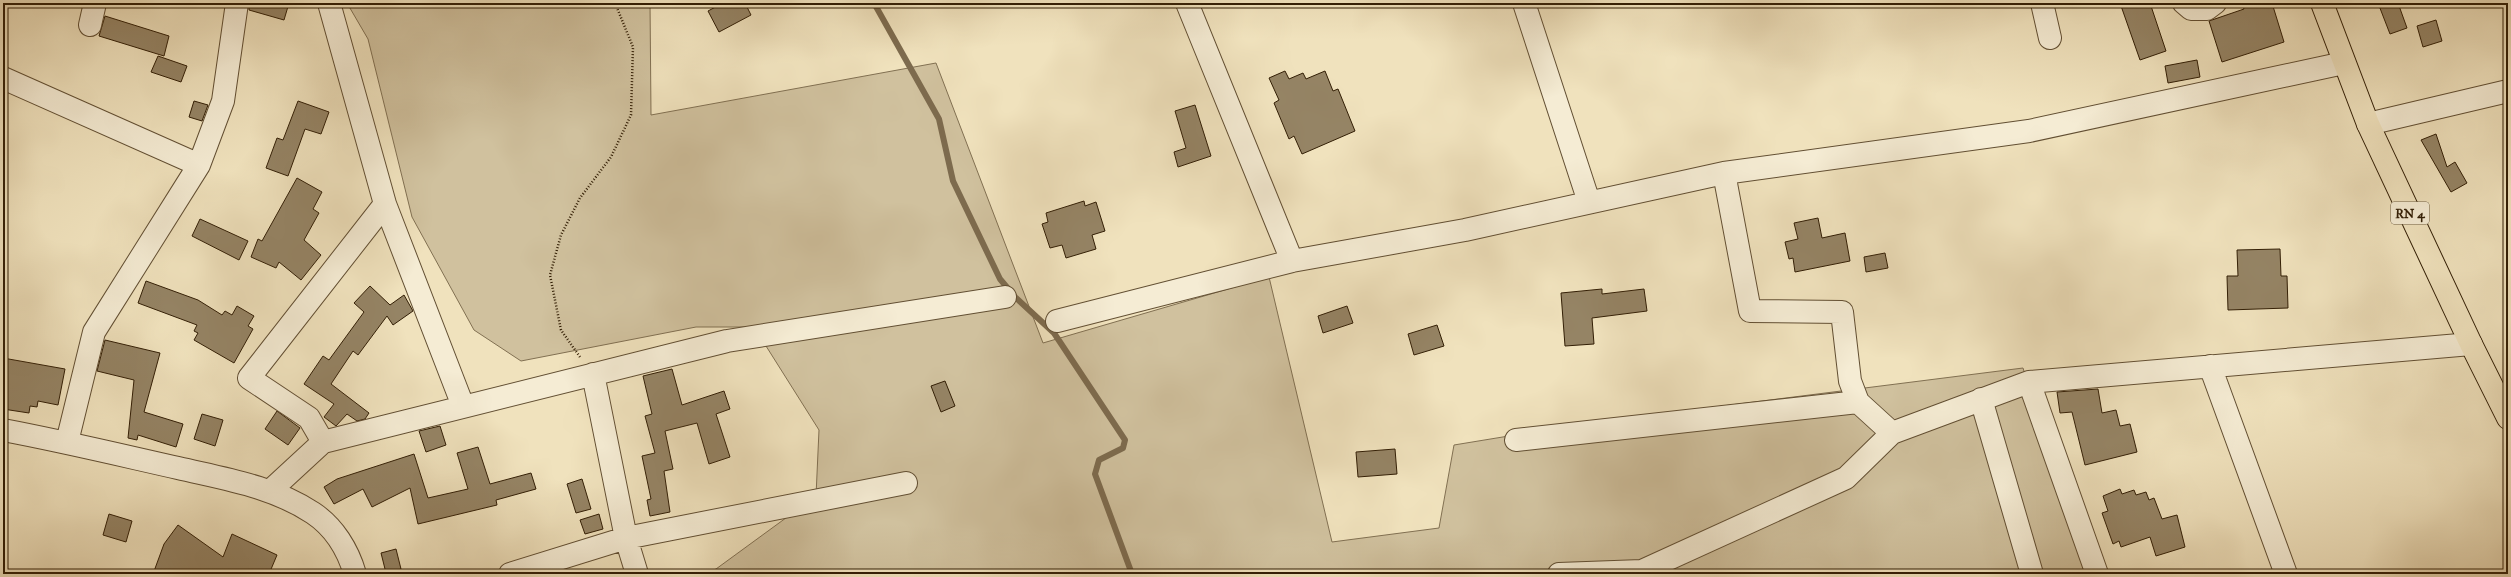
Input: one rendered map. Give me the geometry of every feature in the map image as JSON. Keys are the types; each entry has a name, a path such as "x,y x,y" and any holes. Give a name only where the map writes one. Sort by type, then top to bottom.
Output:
{"highway":[{"name":"RN 4","path":"2322,3 2368,124 2471,344 2508,418"}],"street":[{"path":"90,25 95,3"},
{"path":"67,442 94,332 199,165 223,101 237,3"},
{"path":"329,3 385,204 463,406"},
{"path":"1187,3 1292,261"},
{"path":"1524,3 1589,202"},
{"path":"2042,3 2050,38"},
{"path":"2184,3 2191,9 2207,9 2215,3"},
{"path":"1057,322 1292,261 1465,230 1724,173 2029,131 2344,63"},
{"path":"3,78 199,165"},
{"path":"2368,124 2508,91"},
{"path":"1724,173 1750,310 1842,312 1850,381 1858,402 1892,433"},
{"path":"323,442 309,418 249,378 385,204"},
{"path":"271,490 323,442 727,341 1005,297"},
{"path":"1559,574 1642,571 1846,478 1892,433 2029,382 2471,344"},
{"path":"2210,366 2286,574"},
{"path":"593,374 626,538 637,574"},
{"path":"2029,382 2097,574"},
{"path":"1981,399 2032,574"},
{"path":"1516,440 1858,402"},
{"path":"3,430 67,442 271,490 313,513 334,531 351,562 355,574"},
{"path":"510,574 626,538 906,483"}],"path":[{"path":"593,374 561,330 550,275 561,235 580,198 611,158 631,115 633,47 616,3"}],"shaded area":[{"path":"347,3 650,3 651,115 936,63 1043,343 1269,277 1332,542 1439,528 1454,445 1588,423 2023,368 2088,574 702,574 716,569 816,496 819,430 754,327 696,327 521,361 474,330 412,217 368,39"}],"building":[{"path":"249,3 289,3 284,20 249,10"},
{"path":"723,3 745,3 751,15 719,32 708,11"},
{"path":"2120,3 2150,3 2166,51 2140,60"},
{"path":"2242,3 2272,3 2284,42 2222,62 2209,21 2244,9"},
{"path":"2378,3 2398,3 2407,28 2390,34"},
{"path":"105,16 169,36 164,56 99,36"},
{"path":"2436,20 2442,41 2423,47 2417,26"},
{"path":"158,56 187,66 181,82 151,72"},
{"path":"2197,60 2200,77 2168,83 2165,66"},
{"path":"1285,71 1289,79 1303,73 1306,79 1325,71 1333,91 1338,89 1355,131 1302,154 1294,136 1289,139 1274,103 1279,100 1269,78"},
{"path":"194,101 208,105 202,121 189,117"},
{"path":"298,101 329,112 321,134 305,129 288,176 266,168 277,138 283,140"},
{"path":"1195,105 1211,156 1178,167 1174,152 1186,148 1175,111"},
{"path":"2436,134 2447,167 2455,162 2467,183 2451,192 2421,140"},
{"path":"297,178 322,192 313,209 319,213 304,240 321,255 301,280 279,262 276,268 251,257 258,239 262,241"},
{"path":"1084,201 1085,206 1096,202 1105,231 1092,235 1096,249 1066,258 1062,245 1050,248 1042,224 1048,222 1046,213"},
{"path":"1818,218 1822,238 1845,233 1850,261 1795,272 1793,258 1789,259 1785,242 1798,239 1794,223"},
{"path":"200,219 248,241 239,260 192,236"},
{"path":"2280,249 2281,276 2287,276 2288,308 2228,310 2227,276 2238,276 2237,250"},
{"path":"1885,253 1888,268 1866,272 1864,257"},
{"path":"146,281 198,300 222,315 225,311 232,315 237,306 254,316 248,326 253,329 234,363 194,340 198,333 194,331 197,325 138,303"},
{"path":"370,286 390,305 404,295 413,311 393,325 387,316 358,355 353,351 331,384 369,413 365,419 357,421 347,414 336,426 324,417 334,404 304,384 323,356 329,360 364,312 354,303"},
{"path":"1602,289 1602,294 1644,289 1647,311 1592,318 1594,344 1565,346 1561,293"},
{"path":"1347,306 1353,323 1323,333 1318,316"},
{"path":"1437,325 1444,346 1414,355 1408,334"},
{"path":"105,340 160,353 144,412 183,424 176,447 138,435 137,440 128,438 134,380 97,371"},
{"path":"3,358 65,369 58,405 38,401 37,407 30,406 29,413 3,409"},
{"path":"672,369 682,405 724,391 730,409 716,414 730,457 709,464 697,423 665,431 673,469 664,471 670,512 650,516 647,500 651,499 642,456 655,453 645,416 652,414 643,376"},
{"path":"945,381 955,406 941,412 931,386"},
{"path":"2098,389 2102,413 2116,410 2120,426 2130,424 2137,452 2085,465 2072,412 2060,413 2057,392"},
{"path":"277,411 300,428 288,445 265,429"},
{"path":"202,414 223,420 215,446 194,439"},
{"path":"440,426 446,445 426,452 419,431"},
{"path":"478,447 490,484 531,473 536,489 496,500 497,505 418,524 410,488 372,507 363,489 334,504 324,487 337,479 414,454 428,498 468,489 457,453"},
{"path":"1395,449 1397,474 1358,477 1356,452"},
{"path":"582,479 591,509 576,513 567,484"},
{"path":"2120,489 2122,494 2134,490 2136,495 2146,492 2149,500 2154,498 2162,519 2177,515 2185,547 2156,556 2150,537 2121,547 2119,541 2113,544 2102,513 2108,511 2103,496"},
{"path":"109,514 132,521 126,542 103,535"},
{"path":"599,514 603,529 585,534 580,520"},
{"path":"178,525 223,557 232,534 277,555 269,574 153,574 164,544"},
{"path":"396,549 401,569 386,573 381,553"}],"waterway":[{"path":"874,3 939,119 953,181 1000,279 1015,297 1054,333 1125,440 1123,448 1099,460 1095,474 1132,574"}]}
